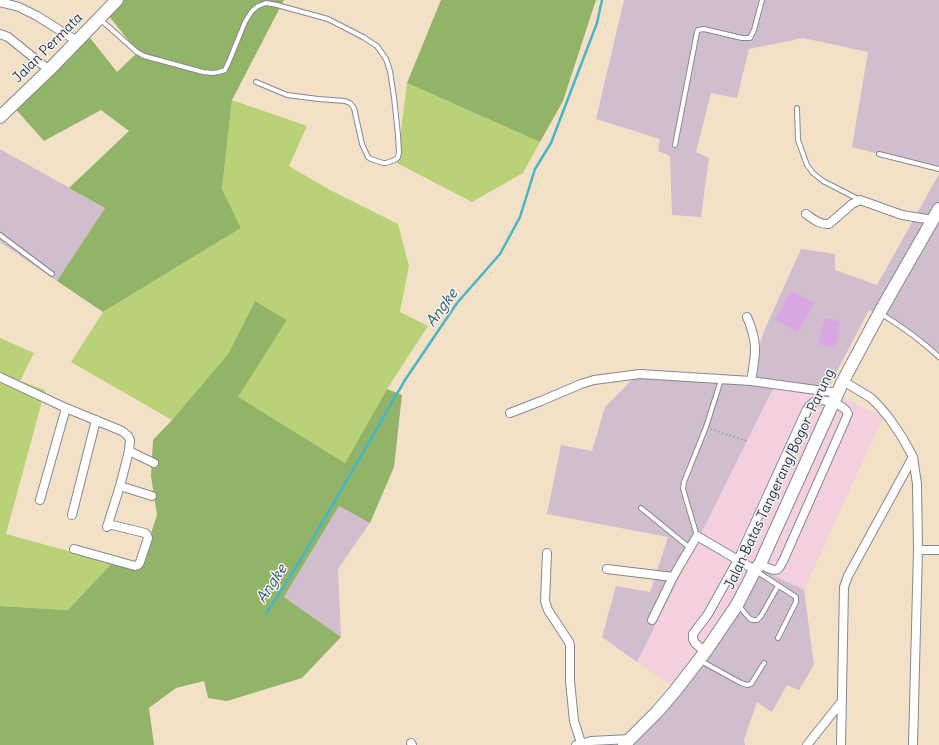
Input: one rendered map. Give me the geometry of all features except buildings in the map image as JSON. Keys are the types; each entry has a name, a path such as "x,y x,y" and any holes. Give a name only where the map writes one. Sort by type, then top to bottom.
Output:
{"main road":[{"name":"Jalan Permata","path":"0,118 117,0"},
{"name":"Jalan Batas Tangerang/Bogor–Parung","path":"627,742 671,696 702,656 737,605 757,567 842,381 936,215"}],"street":[{"path":"0,2 19,7 37,16 77,41"},
{"path":"0,34 8,37 49,70"},
{"path":"806,214 820,223 829,224 852,204 860,200 902,215 936,215"},
{"path":"747,317 752,329 755,346 755,361 751,381"},
{"path":"510,413 594,380 640,374 751,381 835,397 846,410 848,414 778,570 757,567 738,560 697,536 673,577 652,620"},
{"path":"0,377 66,408 122,431 126,433 130,440 129,451 120,486 108,525 146,533 148,538 140,562 135,566 74,549"},
{"path":"842,381 871,398 880,407 902,437 913,457 917,484 918,550 913,745"},
{"path":"702,656 693,639 693,634 708,614 738,560 807,409 818,401 835,397"},
{"path":"40,500 66,408"},
{"path":"72,514 96,420"},
{"path":"129,451 154,463"},
{"path":"841,745 844,587 848,576 913,457"},
{"path":"120,486 152,496"},
{"path":"918,550 939,550"},
{"path":"546,553 545,601 548,610 569,642 570,646 570,681 573,714 579,744 591,741 627,742"},
{"path":"607,569 673,577"},
{"path":"807,745 842,701"}],"lane":[{"path":"675,145 698,30 742,38 750,38 754,30 762,0"},
{"path":"99,18 137,52 144,56 203,72 213,73 225,70 246,22 252,11 258,6 266,3 277,5 328,19 377,46 386,59 390,71 394,97 398,135 398,157 395,160 383,163 368,157 362,144 354,108 350,103 345,101 318,100 287,95 256,82"},
{"path":"797,108 798,140 807,166 823,181 860,200"},
{"path":"879,154 939,169"},
{"path":"0,235 52,274"},
{"path":"880,312 927,346 939,357"},
{"path":"697,536 683,489 684,482 706,427 721,380"},
{"path":"641,508 690,548"},
{"path":"757,567 778,586 796,597 796,602 778,638"},
{"path":"737,605 750,619 757,620 762,616 778,586"},
{"path":"702,656 741,683 747,685 751,684 764,663"}],"path":[{"path":"706,427 746,441"}],"shaded area":[{"path":"624,0 939,0 939,170 852,147 868,52 803,38 749,49 737,98 711,93 696,152 709,158 701,217 672,215 670,156 658,151 660,139 596,119"},
{"path":"0,149 105,208 57,281 0,242"},
{"path":"939,174 939,352 869,310 827,390 777,381 637,662 602,637 616,586 650,592 668,537 547,514 561,445 592,451 605,407 637,375 748,383 764,331 801,249 835,254 835,270 877,285"},
{"path":"777,381 827,390 883,417 804,590 756,567 676,689 637,662"},
{"path":"339,506 370,523 338,569 341,637 284,597"},
{"path":"756,567 804,590 814,665 799,690 787,685 772,712 757,702 744,740 745,745 626,745 676,689"}],"green space":[{"path":"123,0 284,0 232,100 222,189 241,228 103,312 57,281 105,208 69,188 129,131 101,110 44,141 11,104 87,34 117,72 138,52 108,15"},
{"path":"441,0 596,0 563,101 540,142 407,83"},
{"path":"407,83 540,142 523,173 472,202 397,163"},
{"path":"232,100 307,126 289,166 330,190 398,224 409,266 400,312 428,326 387,389 345,463 237,397 287,320 255,301 228,354 172,420 71,362 103,312 241,228 222,189"},
{"path":"255,301 287,320 238,397 345,463 387,389 402,395 394,467 370,523 339,506 284,597 341,637 302,678 227,701 208,698 204,681 176,688 149,708 154,745 0,745 0,606 68,610 112,563 139,570 157,515 151,476 153,440 228,354"},
{"path":"0,338 34,353 20,381 45,390 6,534 112,563 68,610 0,606"}],"waterway":[{"name":"Angke","path":"266,614 300,561 405,380 457,303 500,254 520,217 535,169 551,143 597,23 602,0"}]}
